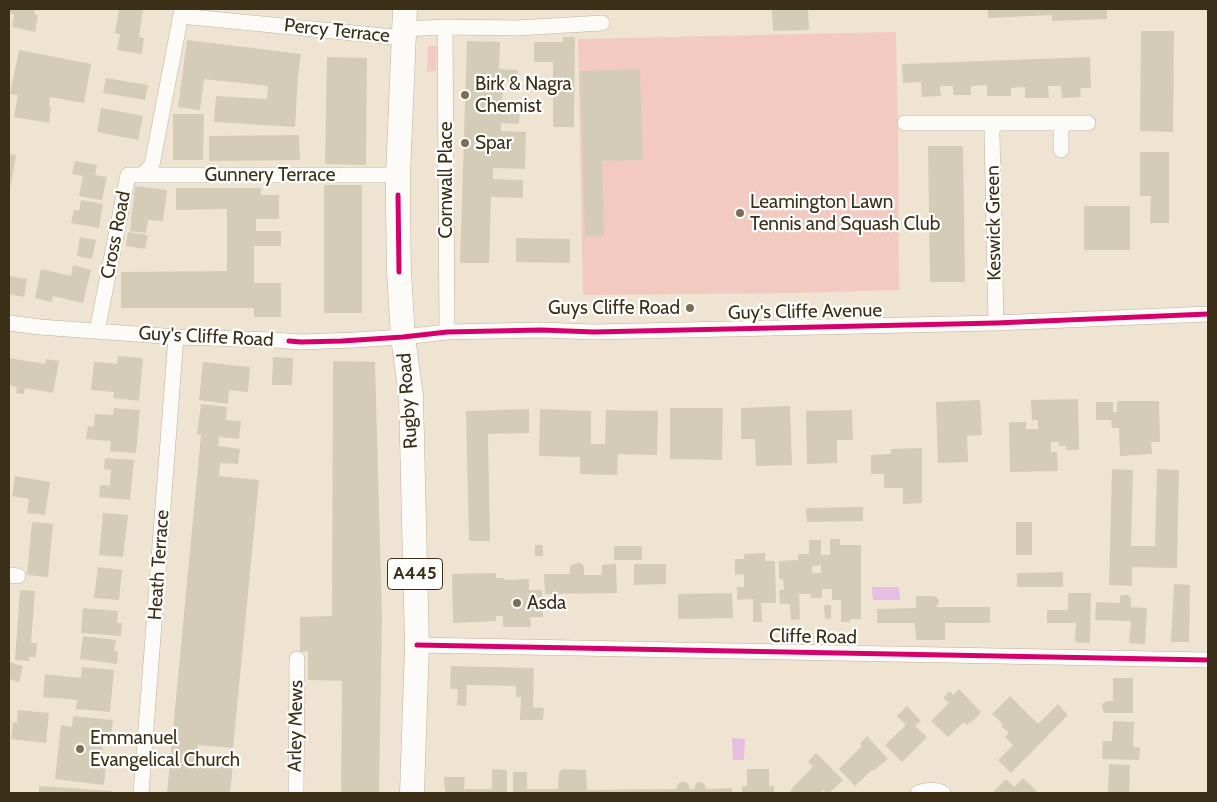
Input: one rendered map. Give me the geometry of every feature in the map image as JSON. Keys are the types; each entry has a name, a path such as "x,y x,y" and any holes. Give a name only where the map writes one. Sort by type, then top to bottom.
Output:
{"main road":[{"name":"Rugby Road","path":"405,25 398,174 399,272 403,337 410,396 417,645 412,793"}],"street":[{"name":"Percy Terrace","path":"181,12 405,25"},
{"name":"Cross Road","path":"97,331 128,176 142,175 152,165 181,12"},
{"path":"405,25 517,28 602,23"},
{"name":"Cornwall Place","path":"445,27 447,332"},
{"path":"905,123 1088,123"},
{"name":"Keswick Green","path":"993,123 996,323"},
{"path":"1061,123 1061,150"},
{"name":"Gunnery Terrace","path":"142,175 281,176 398,174"},
{"name":"Guy's Cliffe Avenue","path":"403,337 447,332 604,331 996,323 1208,314"},
{"name":"Guy's Cliffe Road","path":"9,323 176,337 301,342 403,337"},
{"name":"Heath Terrace","path":"141,793 176,337"},
{"name":"Cliffe Road","path":"417,645 1208,660"},
{"name":"Arley Mews","path":"296,793 297,659"},
{"path":"918,793 934,790 943,793"}],"shaded area":[{"name":"Leamington Lawn Tennis and Squash Club","path":"896,32 899,290 583,295 578,39"},
{"path":"428,46 437,46 436,71 427,72"},
{"path":"872,587 899,587 900,600 873,600"},
{"path":"732,738 745,739 744,760 733,760"}],"building":[{"path":"9,9 35,9 34,14 38,15 35,32 12,27 14,14 9,13"},
{"path":"119,9 143,9 139,37 144,38 142,54 117,50 120,34 115,33"},
{"path":"772,9 808,9 809,30 773,31"},
{"path":"988,9 1107,9 1107,19 1052,21 1052,15 988,18"},
{"path":"1141,31 1174,31 1173,132 1140,131"},
{"path":"563,37 575,37 574,127 553,127 553,62 534,62 534,42 563,42"},
{"path":"187,40 301,54 295,127 214,122 216,96 267,99 268,86 204,79 200,110 178,107"},
{"path":"467,41 500,42 499,69 518,70 517,81 503,81 502,104 520,105 519,124 501,123 501,131 526,132 525,169 493,168 493,179 523,180 523,198 491,197 489,263 460,263"},
{"path":"19,50 91,64 84,103 50,97 49,123 14,117 18,95 10,94"},
{"path":"327,57 367,58 366,165 325,164"},
{"path":"1090,57 1091,88 1080,88 1081,97 1062,98 1061,86 1048,86 1049,98 1025,98 1025,87 1011,88 1011,96 987,96 987,85 971,86 971,95 953,95 953,86 940,86 941,96 922,97 921,82 903,83 902,64"},
{"path":"640,69 643,160 602,161 604,236 585,237 580,71"},
{"path":"106,78 148,85 145,100 103,93"},
{"path":"101,108 143,116 138,140 97,132"},
{"path":"173,114 204,114 203,160 173,160"},
{"path":"299,135 300,160 209,161 209,136"},
{"path":"928,146 963,146 965,282 930,282"},
{"path":"1140,152 1169,152 1169,223 1150,223 1151,196 1140,196"},
{"path":"9,154 16,155 10,189 9,189"},
{"path":"75,161 97,165 95,175 107,177 102,200 79,196 83,176 72,174"},
{"path":"324,185 362,185 362,313 324,313"},
{"path":"135,186 167,190 163,221 148,220 146,233 130,231"},
{"path":"176,188 261,188 261,195 279,195 279,219 256,219 256,231 281,231 281,246 254,246 254,283 281,283 281,317 254,317 254,308 121,308 121,272 227,271 227,209 176,210"},
{"path":"81,200 103,204 99,228 71,223 74,210 79,211"},
{"path":"1084,206 1130,206 1130,250 1084,250"},
{"path":"128,232 148,235 145,249 126,246"},
{"path":"80,237 96,240 92,259 77,256"},
{"path":"516,238 570,239 570,263 516,262"},
{"path":"73,265 91,270 83,303 53,296 52,302 35,298 41,269 71,276"},
{"path":"9,276 27,279 24,297 9,294"},
{"path":"118,356 143,358 139,401 113,398 114,392 91,390 94,362 117,364"},
{"path":"273,357 293,358 292,385 272,385"},
{"path":"9,358 45,364 46,359 59,361 53,393 25,388 24,394 16,393 17,387 9,385"},
{"path":"333,361 375,362 382,616 379,793 341,793 342,681 308,680 308,651 300,652 300,617 332,616"},
{"path":"203,362 250,367 248,392 229,390 228,404 199,400"},
{"path":"1078,399 1079,450 1066,450 1066,446 1059,446 1059,442 1051,442 1051,452 1057,452 1058,471 1010,472 1009,422 1026,422 1026,429 1038,429 1038,420 1032,420 1031,400"},
{"path":"980,400 982,435 967,436 968,462 938,463 936,402"},
{"path":"1117,401 1159,401 1160,442 1151,442 1152,454 1120,456 1119,428 1112,428 1111,420 1096,420 1096,402 1113,402 1113,412 1117,412"},
{"path":"201,404 227,407 226,420 241,421 239,439 219,437 218,446 240,449 238,464 220,463 219,476 259,480 233,748 198,745 197,762 233,765 230,793 167,793 201,435 197,434"},
{"path":"790,406 792,465 756,466 755,439 741,439 741,408"},
{"path":"114,408 140,410 136,453 110,451 111,441 86,439 88,426 94,427 95,414 113,415"},
{"path":"670,408 723,408 722,460 670,459"},
{"path":"529,409 529,433 488,434 490,541 469,541 466,411"},
{"path":"540,409 591,411 591,444 605,444 606,410 658,411 657,455 618,454 617,475 580,474 580,457 539,456"},
{"path":"852,410 853,440 837,440 837,463 807,464 806,411"},
{"path":"922,448 922,503 903,504 903,488 884,488 884,474 871,474 871,455 891,454 891,449"},
{"path":"105,458 134,460 130,500 99,497 100,485 110,486 111,470 104,469"},
{"path":"1112,469 1133,470 1131,546 1155,546 1157,469 1179,470 1177,568 1132,567 1132,586 1109,585"},
{"path":"15,476 50,482 45,515 27,513 29,499 12,496"},
{"path":"863,507 863,521 807,522 806,508"},
{"path":"103,513 128,515 123,557 99,555"},
{"path":"32,522 53,524 48,577 27,575"},
{"path":"1016,522 1032,522 1032,555 1016,555"},
{"path":"830,539 840,539 840,545 861,545 861,619 850,619 850,622 841,622 841,600 832,600 832,589 822,589 822,598 811,598 811,594 799,594 800,619 791,620 790,604 780,604 779,590 784,590 783,579 779,579 779,561 798,560 798,554 809,554 809,540 821,540 821,555 830,555","holes":["821,565 821,573 812,573 812,566"]},
{"path":"535,545 543,545 543,556 535,556"},
{"path":"614,546 642,546 642,560 614,560"},
{"path":"765,553 765,561 775,561 776,603 761,603 762,622 753,622 753,599 737,600 737,587 744,587 744,574 735,575 735,559 744,559 744,554"},
{"path":"581,563 584,567 584,575 602,575 602,565 616,564 617,593 545,594 544,574 570,574 570,566"},
{"path":"634,564 666,564 666,584 634,585"},
{"path":"98,567 122,570 119,600 94,598"},
{"path":"1063,572 1063,587 1017,587 1017,573"},
{"path":"496,573 496,578 504,578 504,580 529,579 529,590 542,590 543,617 530,617 531,627 503,627 503,616 496,616 496,621 453,623 452,574"},
{"path":"1174,584 1190,585 1189,642 1171,642"},
{"path":"20,590 35,591 31,643 37,643 36,657 29,657 29,661 15,660"},
{"path":"732,593 733,618 678,619 678,594"},
{"path":"1068,593 1091,593 1090,643 1075,642 1076,623 1047,623 1047,610 1068,610"},
{"path":"1122,595 1128,595 1131,599 1131,607 1147,608 1145,644 1129,643 1131,621 1095,620 1096,602 1120,603"},
{"path":"916,596 933,596 938,598 939,602 936,607 990,607 990,623 945,623 945,640 916,640 915,623 877,623 877,609 916,608"},
{"path":"824,605 831,605 831,618 825,619"},
{"path":"83,608 118,611 117,623 122,623 121,636 81,633"},
{"path":"83,636 116,640 114,651 118,651 117,664 80,659"},
{"path":"9,662 23,666 19,682 9,679"},
{"path":"451,666 534,668 533,707 544,708 543,720 520,720 521,697 516,697 516,686 467,685 466,706 457,705 458,689 450,689"},
{"path":"82,667 114,670 110,712 76,709 77,700 43,697 45,674 81,678"},
{"path":"1113,678 1133,678 1133,713 1105,713 1102,709 1102,704 1107,701 1113,701"},
{"path":"959,689 981,712 966,725 964,722 948,737 931,721 949,703 943,698 950,691 953,695"},
{"path":"1010,696 1038,724 1058,704 1068,715 1011,773 998,760 1013,745 1005,737 1009,733 1001,726 1003,724 992,714"},
{"path":"907,706 921,721 915,726 927,737 902,762 885,745 906,725 897,716"},
{"path":"18,710 49,713 46,743 11,739 13,722 17,723"},
{"name":"Emmanuel Evangelical Church","path":"73,716 113,720 111,735 104,734 101,764 106,765 104,785 55,779 61,725 72,727"},
{"path":"1113,721 1134,722 1133,747 1140,747 1139,760 1102,759 1103,741 1112,741"},
{"path":"867,736 888,759 872,770 855,786 839,769 862,746 860,744"},
{"path":"816,753 843,780 829,793 823,790 820,793 788,793 813,767 808,762"},
{"path":"1109,764 1130,765 1129,793 1108,793"},
{"path":"492,769 507,770 507,793 445,792 444,777 465,777 464,789 492,789"},
{"path":"563,769 586,770 587,790 677,789 680,782 686,782 689,789 695,789 695,785 698,782 703,783 706,789 732,788 732,793 513,793 513,772 527,772 527,789 558,789 559,772"},
{"path":"747,769 769,769 769,786 774,786 774,793 742,793 742,786 747,786"},
{"path":"1023,778 1037,791 1035,793 992,793 1006,779 1014,787"},
{"path":"39,786 112,791 111,793 47,793 39,792"}],"cycle path":[{"path":"398,195 399,272"},
{"path":"289,341 342,341 447,332 541,330 594,332 996,323 1208,314"},
{"path":"417,645 1208,660"}],"place":[{"name":"Birk & Nagra Chemist","path":"465,95"},
{"name":"Spar","path":"465,143"},
{"name":"Leamington Lawn Tennis and Squash Club","path":"740,213"},
{"name":"Guys Cliffe Road","path":"690,308"},
{"name":"Asda","path":"517,603"},
{"name":"Emmanuel Evangelical Church","path":"80,749"}]}
